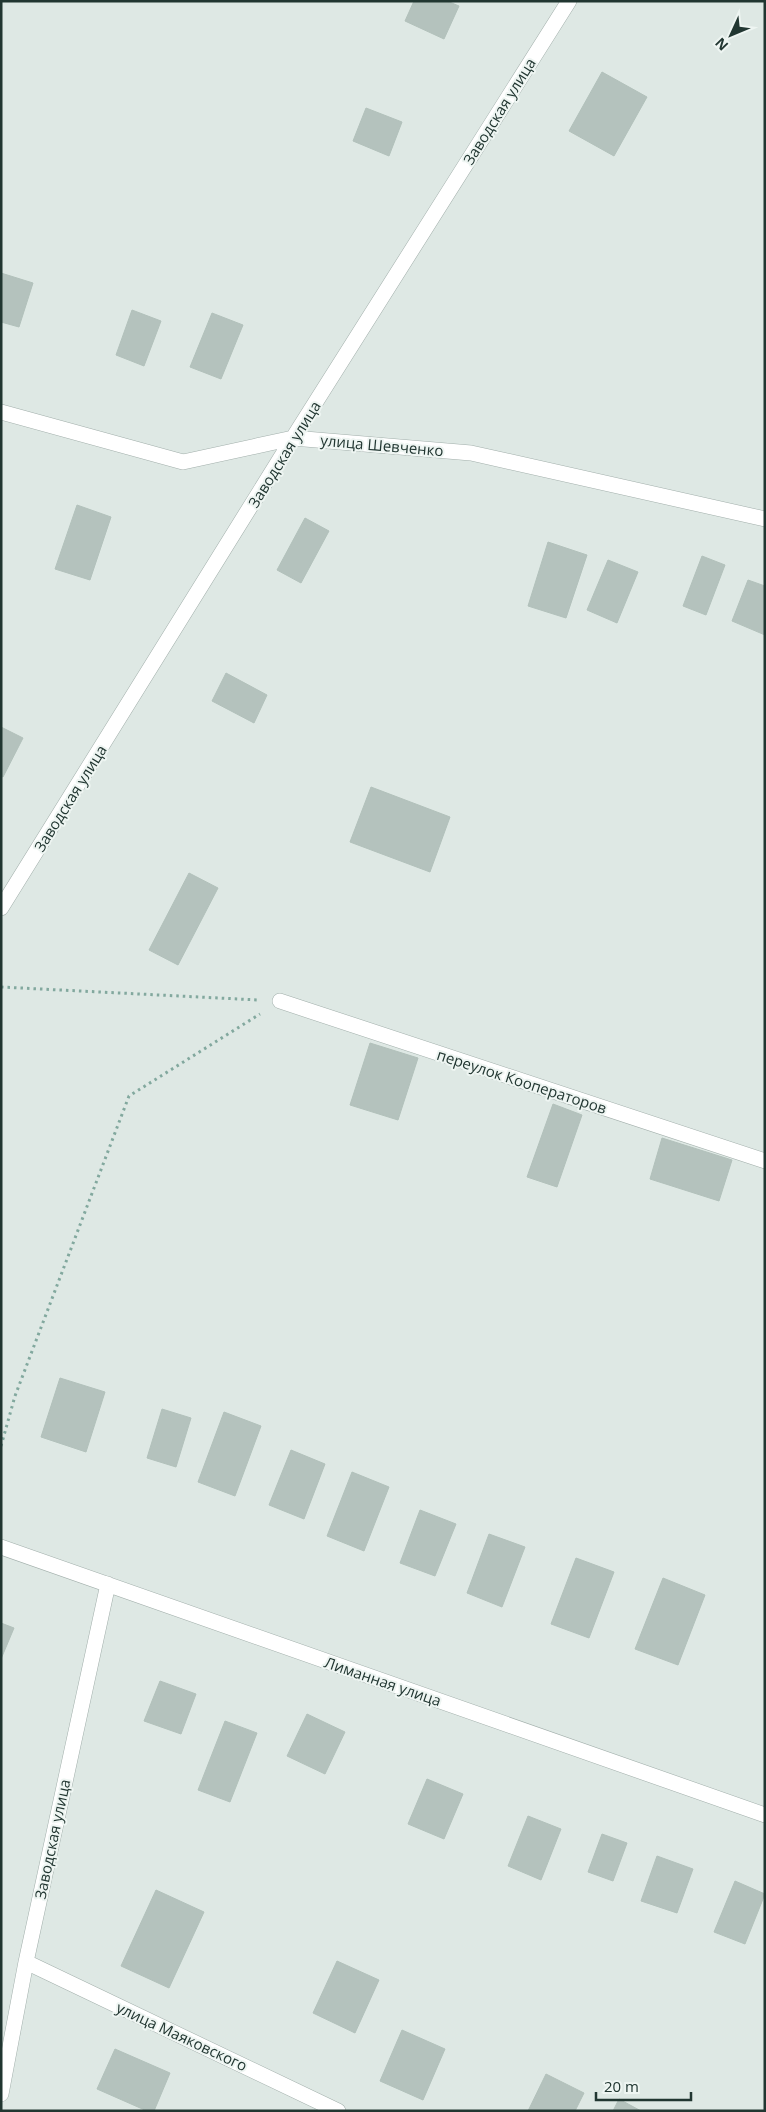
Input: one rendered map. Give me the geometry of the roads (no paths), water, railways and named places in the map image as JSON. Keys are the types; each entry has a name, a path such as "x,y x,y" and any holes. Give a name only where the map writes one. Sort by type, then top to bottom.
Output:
{"street":[{"name":"Заводская улица","path":"1,908 569,1"},
{"name":"улица Шевченко","path":"1,412 183,462 294,438 471,453 765,520"},
{"name":"переулок Кооператоров","path":"280,1001 765,1161"},
{"name":"Лиманная улица","path":"1,1547 765,1815"},
{"name":"Заводская улица","path":"1,2094 26,1962 108,1584"},
{"name":"улица Маяковского","path":"26,1962 338,2111"}]}
